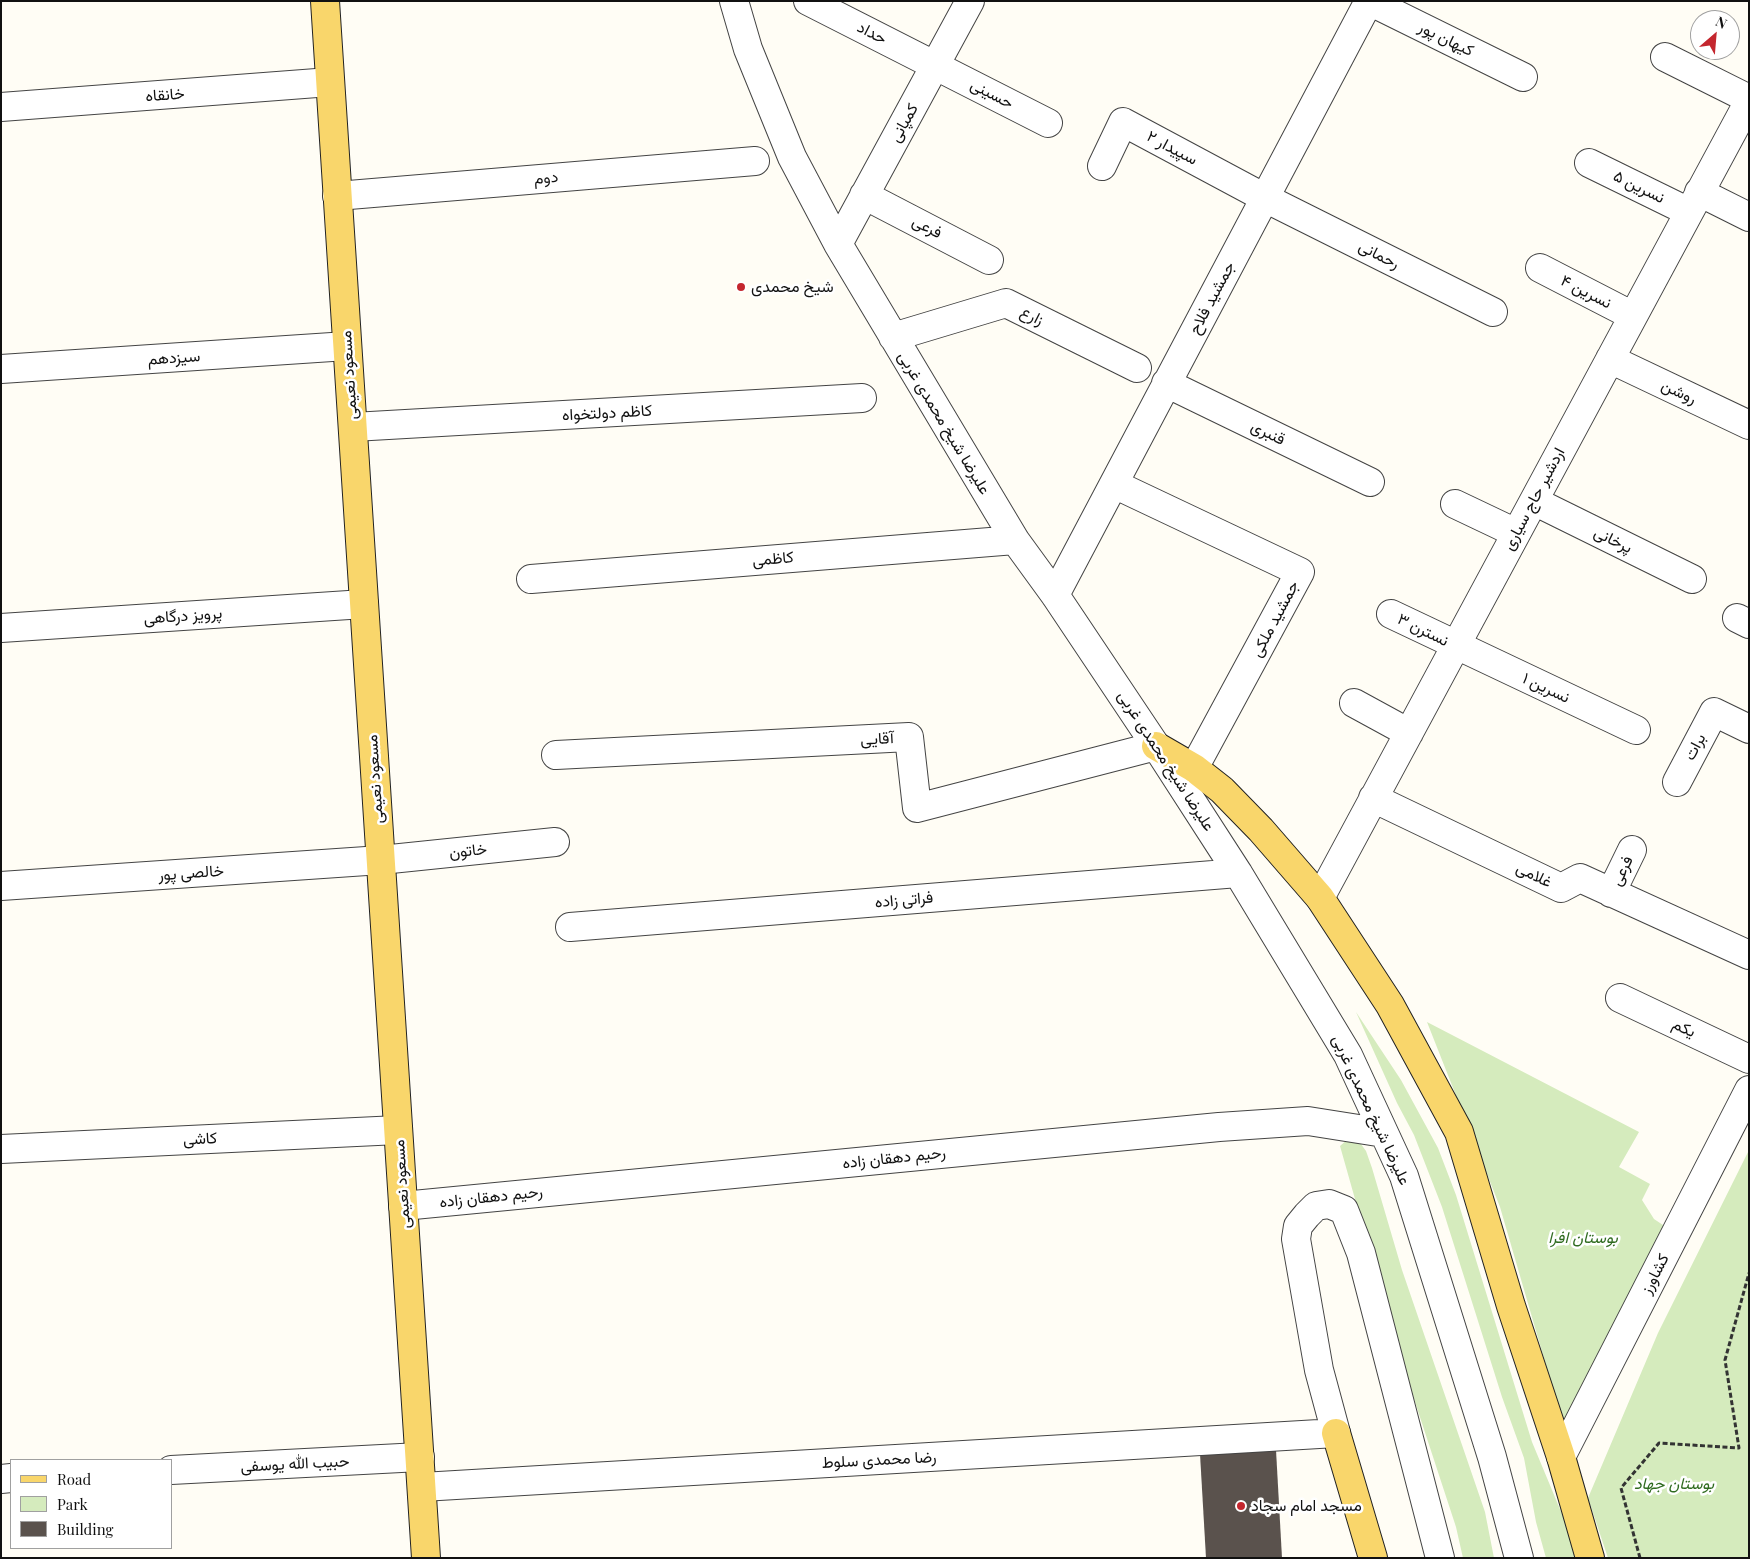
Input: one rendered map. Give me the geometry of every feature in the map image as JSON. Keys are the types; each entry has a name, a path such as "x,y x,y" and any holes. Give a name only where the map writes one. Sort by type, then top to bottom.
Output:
{"main road":[{"name":"مسعود نعیمی","path":"324,1 426,1558"},
{"path":"1156,746 1194,768 1222,790 1261,830 1320,898 1390,1005 1459,1132 1511,1306 1561,1457 1590,1558"},
{"path":"1336,1433 1373,1558"}],"street":[{"name":"علیرضا شیخ محمدی غربی","path":"734,1 748,49 792,157 838,244 1015,540 1055,595 1238,872 1348,1055 1404,1176 1492,1457 1519,1558"},
{"name":"حداد","path":"808,1 935,66"},
{"name":"کمپانی","path":"838,244 970,1"},
{"name":"کیهان پور","path":"1369,1 1523,77"},
{"name":"جمشید فلاح","path":"1055,595 1369,1"},
{"path":"1665,57 1749,100"},
{"name":"حسینی","path":"935,66 1048,123"},
{"name":"خانقاه","path":"1,107 330,82"},
{"name":"اردشیر حاج سیاری","path":"1320,898 1749,100"},
{"name":"سپیدار ۲","path":"1102,166 1123,122 1265,198"},
{"name":"دوم","path":"337,196 756,161"},
{"name":"نسرین ۵","path":"1589,163 1694,202 1749,217"},
{"name":"فرعی","path":"864,195 989,260"},
{"name":"رحمانی","path":"1265,198 1493,312"},
{"name":"نسرین ۴","path":"1540,268 1633,316"},
{"name":"زارع","path":"893,337 1006,303 1137,368"},
{"name":"سیزدهم","path":"1,369 347,346"},
{"name":"روشن","path":"1610,359 1749,425"},
{"name":"قنبری","path":"1166,383 1370,482"},
{"name":"کاظم دولتخواه","path":"352,427 862,398"},
{"name":"جمشید ملکی","path":"1114,484 1300,572 1194,768"},
{"name":"پرخانی","path":"1534,500 1692,578"},
{"path":"1455,504 1516,533"},
{"name":"کاظمی","path":"530,579 1015,540"},
{"name":"پرویز درگاهی","path":"1,628 364,604"},
{"name":"نسترن ۳","path":"1391,614 1456,645"},
{"name":"نسرین ۱","path":"1456,645 1636,730"},
{"path":"1354,703 1409,733"},
{"name":"برات","path":"1677,782 1714,712 1749,729"},
{"name":"آقایی","path":"556,755 909,737 917,808 1156,746"},
{"name":"غلامی","path":"1373,798 1561,888 1580,878 1749,955"},
{"name":"خاتون","path":"381,860 555,842"},
{"name":"فرعی","path":"1611,893 1632,850"},
{"name":"خالصی پور","path":"1,886 381,860"},
{"name":"فراتی زاده","path":"570,927 1238,872"},
{"name":"یکم","path":"1620,998 1749,1059"},
{"name":"کشاورز","path":"1561,1457 1749,1090"},
{"name":"رحیم دهقان زاده","path":"403,1206 1219,1126 1308,1121 1384,1133"},
{"name":"کاشی","path":"1,1149 398,1130"},
{"path":"1336,1433 1319,1370 1296,1239 1298,1226 1307,1215 1316,1206 1329,1204 1344,1210 1361,1253 1440,1558"},
{"name":"رضا محمدی سلوط","path":"422,1487 1336,1433"},
{"name":"حبیب الله یوسفی","path":"172,1470 420,1457"}],"path":[{"path":"1640,1558 1621,1488 1659,1444 1739,1448 1725,1360 1749,1274"}],"green space":[{"path":"1356,1012 1401,1080 1438,1148 1456,1195 1532,1442 1567,1526 1576,1558 1546,1558 1536,1522 1524,1458 1502,1397 1442,1207 1414,1135 1397,1103"},
{"name":"بوستان افرا","path":"1427,1022 1639,1132 1619,1167 1650,1184 1642,1200 1654,1219 1669,1229 1563,1424 1500,1207"},
{"path":"1348,1139 1358,1140 1366,1151 1372,1168 1402,1270 1485,1512 1494,1558 1463,1558 1456,1527 1396,1344 1340,1146"},
{"name":"بوستان جهاد","path":"1749,1150 1749,1558 1608,1558 1588,1498 1658,1333"}],"building":[{"name":"مسجد امام سجاد","path":"1276,1450 1282,1558 1206,1558 1200,1454"}],"place":[{"name":"شیخ محمدی","path":"741,287"},
{"name":"مسجد امام سجاد","path":"1241,1506"}]}
